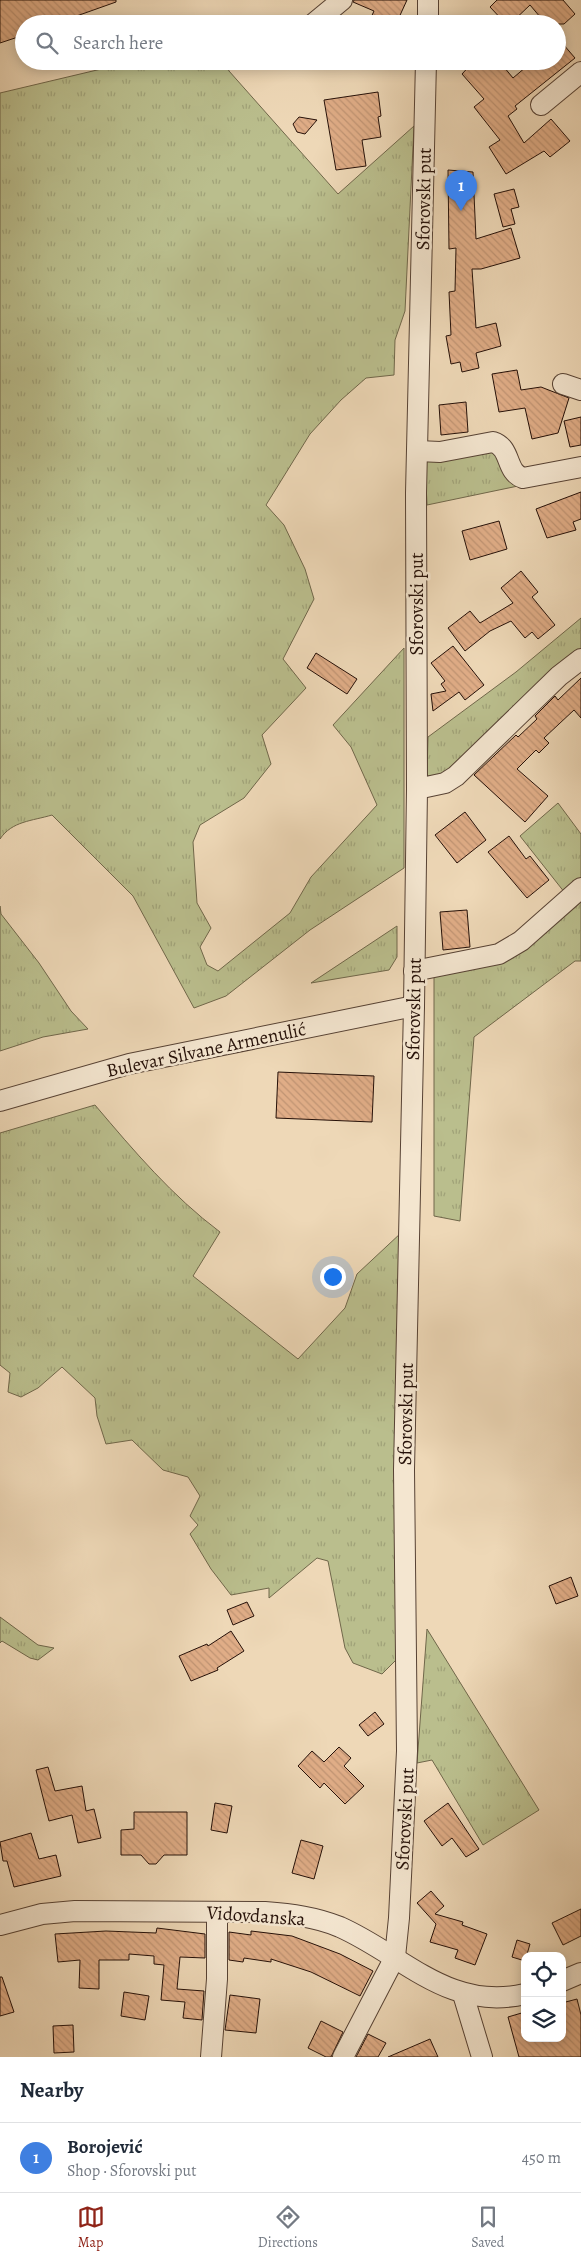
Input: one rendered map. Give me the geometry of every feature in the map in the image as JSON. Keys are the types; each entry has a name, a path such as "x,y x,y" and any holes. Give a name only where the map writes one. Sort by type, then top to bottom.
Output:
{"street":[{"path":"324,15 342,0"},
{"path":"428,0 428,15"},
{"name":"Sforovski put","path":"395,1957 399,1918 407,1751 404,1470 417,789 416,494 426,70"},
{"path":"540,105 581,72"},
{"path":"418,451 440,452 493,442 505,450 512,471 523,478 581,467"},
{"path":"417,789 445,782 456,776 559,676 581,659"},
{"path":"414,971 499,954 521,941 581,888"},
{"name":"Bulevar Silvane Armenulić","path":"0,1101 129,1064 414,1006"},
{"name":"Vidovdanska","path":"0,1925 42,1914 75,1911 296,1914 322,1920 348,1931 429,1978 463,1994 489,1998 521,1994"},
{"path":"211,2057 217,1980 217,1912"},
{"path":"344,2057 395,1957"},
{"path":"566,1979 581,1973"},
{"path":"463,1994 482,2057"}],"green space":[{"path":"97,70 229,70 338,194 414,126 405,311 395,340 394,375 366,378 341,400 310,434 266,505 284,525 305,569 314,599 283,659 306,688 262,735 271,764 244,798 200,825 193,842 197,903 211,928 200,947 207,965 218,971 290,913 311,877 377,805 351,747 333,725 404,648 404,868 310,930 226,996 194,1008 133,896 52,815 16,825 10,828 0,839 0,93"},
{"path":"496,450 518,486 427,505 425,461"},
{"path":"581,618 581,650 447,776 429,777 427,774 428,737 516,672"},
{"path":"558,803 581,834 581,879 565,893 520,836"},
{"path":"581,895 581,961 575,961 474,1037 460,1221 434,1216 434,977 501,963"},
{"path":"0,906 1,914 39,963 71,1011 88,1029 43,1037 0,1051"},
{"path":"397,926 397,957 389,970 311,983"},
{"path":"95,1105 139,1156 170,1188 220,1232 193,1276 298,1359 345,1308 357,1274 402,1232 396,1660 382,1674 353,1663 345,1648 328,1561 317,1558 269,1598 269,1588 231,1595 211,1569 190,1534 198,1525 190,1516 200,1496 188,1477 163,1470 132,1440 106,1444 97,1416 95,1398 62,1367 38,1388 21,1397 8,1392 10,1373 0,1365 0,1133"},
{"path":"0,1617 38,1645 54,1648 38,1660 30,1658 2,1641 0,1643"},
{"path":"427,1629 539,1810 483,1845 432,1760 417,1763"}],"building":[{"path":"0,0 116,0 116,2 79,15 15,15 15,38 0,43"},
{"path":"354,0 407,0 400,15 372,15 374,11 353,2"},
{"path":"497,0 563,0 575,14 566,22 566,15 538,15 530,5 519,15 498,15 490,7"},
{"path":"566,48 575,58 566,65"},
{"path":"466,70 506,70 513,78 522,70 560,70 515,106 517,109 508,116 524,143 551,119 570,141 550,157 544,151 506,174 489,147 500,140 474,107 484,99 462,74"},
{"path":"378,92 381,116 378,117 381,137 362,140 366,166 336,170 324,100"},
{"path":"299,117 317,120 305,134 297,132 293,124"},
{"path":"448,170 473,172 476,239 511,228 520,258 481,269 472,269 476,328 496,323 501,346 476,353 479,368 462,372 460,362 451,364 446,336 451,335 449,292 455,291 456,248 449,249"},
{"path":"514,189 519,207 511,209 515,224 503,227 494,194"},
{"path":"517,370 521,390 541,387 569,398 558,433 532,439 525,408 499,412 492,374"},
{"path":"466,402 468,432 441,435 439,405"},
{"path":"581,417 581,445 570,447 564,421"},
{"path":"581,492 581,519 573,522 576,530 547,538 536,509"},
{"path":"499,521 507,549 470,560 462,531"},
{"path":"521,571 538,592 532,597 555,625 538,639 532,632 525,638 511,621 490,631 465,651 448,628 470,611 480,623 513,603 501,588"},
{"path":"453,646 484,685 465,700 459,692 433,711 431,694 446,691 441,684 445,681 431,663"},
{"path":"316,653 357,679 347,694 307,668"},
{"path":"581,678 581,718 574,710 544,738 549,743 539,753 536,750 517,769 548,796 525,822 474,775 516,735 518,737 537,719 535,716 555,696 558,700"},
{"path":"465,812 486,840 457,863 435,835"},
{"path":"509,836 526,859 530,856 549,880 527,898 488,852"},
{"path":"467,910 470,947 443,950 440,912"},
{"path":"278,1072 374,1076 372,1122 276,1118"},
{"path":"571,1577 578,1596 556,1604 549,1586"},
{"path":"247,1602 254,1616 233,1625 227,1610"},
{"path":"231,1631 244,1651 217,1668 218,1670 191,1681 179,1656 207,1644 208,1646"},
{"path":"375,1712 384,1724 368,1736 359,1725"},
{"path":"339,1747 351,1758 344,1766 364,1786 345,1804 324,1783 320,1788 298,1766 312,1751 324,1762"},
{"path":"48,1767 55,1791 82,1786 86,1811 94,1809 101,1838 78,1843 72,1815 49,1821 36,1770"},
{"path":"215,1803 232,1806 227,1833 211,1830"},
{"path":"448,1803 479,1849 466,1857 452,1838 442,1846 424,1821"},
{"path":"134,1812 187,1812 187,1855 164,1855 156,1864 149,1864 141,1855 121,1855 121,1830 134,1829"},
{"path":"31,1833 39,1859 56,1855 61,1876 14,1887 7,1861 3,1861 0,1842"},
{"path":"301,1840 323,1846 314,1879 292,1873"},
{"path":"431,1891 444,1906 435,1914 463,1922 462,1925 487,1934 475,1965 455,1958 458,1950 430,1942 436,1924 417,1903"},
{"path":"581,1909 581,1936 563,1945 552,1923"},
{"path":"157,1928 205,1934 205,1958 180,1957 177,1989 204,1991 202,2020 183,2018 185,2002 161,2000 164,1965 154,1964 154,1956 129,1954 129,1960 99,1960 99,1989 79,1988 80,1960 58,1962 55,1934 106,1931 156,1933"},
{"path":"251,1931 292,1936 340,1954 373,1971 360,1996 311,1972 271,1959 271,1962 244,1958 243,1962 229,1960 229,1932 251,1935"},
{"path":"517,1940 530,1944 528,1952 521,1952 521,1960 512,1957"},
{"path":"0,1977 2,1977 14,2012 0,2016"},
{"path":"124,1992 149,1996 145,2020 121,2016"},
{"path":"230,1995 260,1999 256,2033 225,2030"},
{"path":"577,1999 581,2015 581,2057 519,2057 508,2017 521,2013 521,2042 566,2042 566,2002"},
{"path":"321,2021 343,2032 331,2057 326,2057 308,2048"},
{"path":"73,2025 74,2052 54,2053 53,2026"},
{"path":"368,2034 386,2043 378,2057 356,2057"},
{"path":"430,2039 438,2057 388,2057"}],"place":[{"name":"Borojević","path":"461,211"}]}
